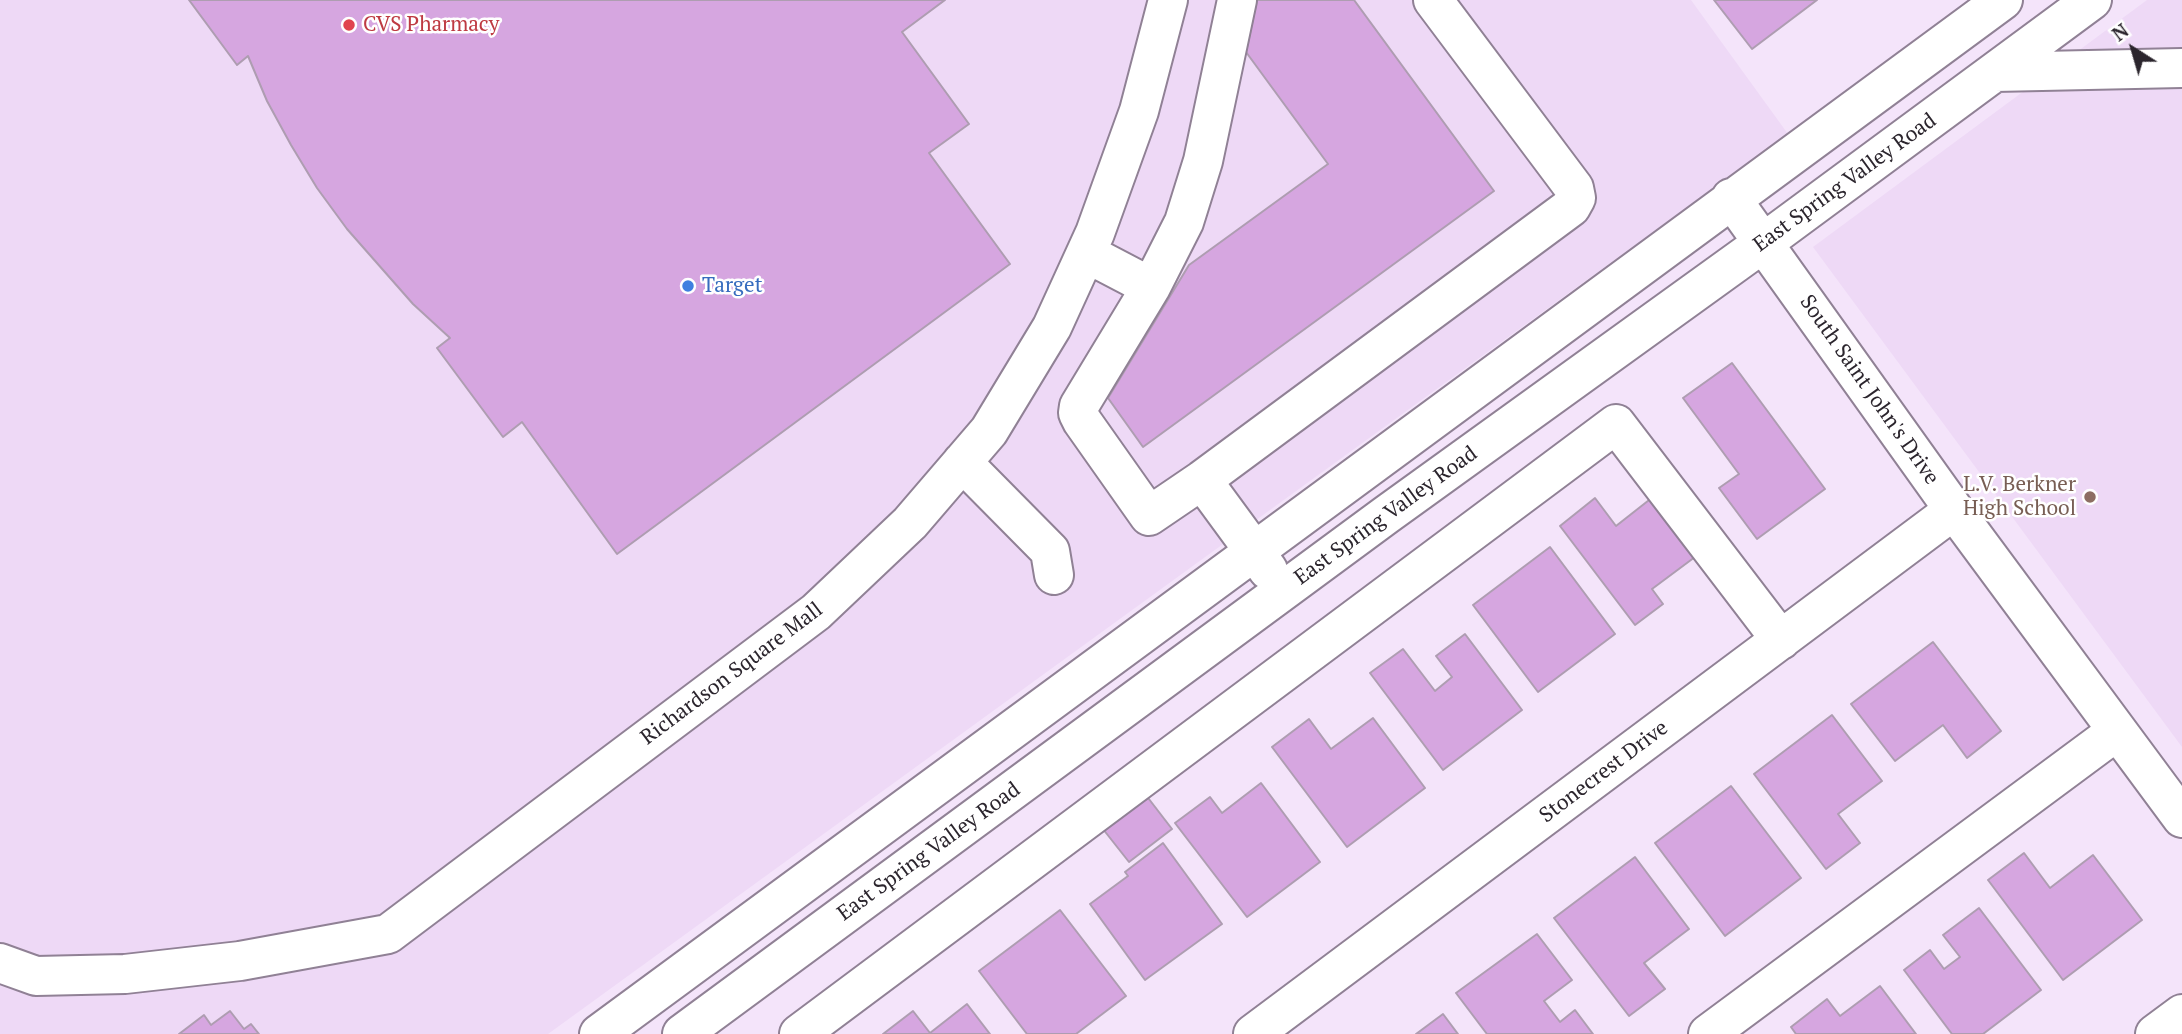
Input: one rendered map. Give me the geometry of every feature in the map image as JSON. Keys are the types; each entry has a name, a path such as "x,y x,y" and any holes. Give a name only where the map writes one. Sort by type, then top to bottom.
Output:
{"street":[{"name":"Richardson Square Mall","path":"0,964 36,976 125,974 240,961 388,934 816,612 910,523 989,431 1052,327 1095,233 1139,111 1168,0"},
{"path":"1237,0 1203,161 1184,222 1151,288 1079,406 1078,413 1149,516 1202,480 1560,216 1571,207 1576,198 1574,188 1433,0"},
{"path":"598,1034 2003,0"},
{"name":"East Spring Valley Road","path":"682,1034 2092,0"},
{"path":"1995,72 2182,68"},
{"name":"South Saint John's Drive","path":"1731,198 1954,510 2182,818"},
{"path":"1086,253 1151,288"},
{"path":"799,1034 1616,424 1781,640"},
{"path":"962,462 1051,551 1054,575"},
{"path":"1202,480 1283,592"},
{"name":"Stonecrest Drive","path":"1253,1034 1954,510"},
{"path":"1708,1034 2118,731"},
{"path":"2155,1034 2182,1014"}],"shaded area":[{"path":"0,0 1691,0 1788,134 548,1034 0,1034"},
{"name":"L.V. Berkner High School","path":"2147,0 2182,0 2182,747 1813,247"}],"building":[{"name":"Target","path":"189,0 945,0 902,32 969,124 929,153 1010,264 617,554 522,422 503,437 437,348 450,338 413,304 347,229 317,188 267,101 248,56 237,65"},
{"path":"1257,0 1354,0 1494,191 1143,447 1108,398 1189,265 1328,164 1246,52"},
{"path":"1714,0 1817,0 1752,49"},
{"path":"1732,363 1825,489 1757,539 1719,488 1739,474 1683,398"},
{"path":"1658,493 1703,551 1652,589 1663,604 1635,625 1560,526 1595,498 1616,526"},
{"path":"1550,547 1615,634 1538,692 1473,605"},
{"path":"1465,634 1522,710 1443,770 1370,673 1403,649 1435,691 1452,677 1436,656"},
{"path":"1933,642 2001,731 1967,758 1943,725 1895,761 1851,704"},
{"path":"1832,715 1882,781 1838,814 1860,843 1826,869 1754,774"},
{"path":"1373,718 1425,788 1347,847 1272,747 1309,719 1331,749"},
{"path":"1261,783 1320,862 1247,917 1175,823 1210,797 1222,813"},
{"path":"1731,786 1801,878 1725,936 1655,843"},
{"path":"1142,790 1172,829 1129,862 1099,824"},
{"path":"1163,843 1222,924 1145,980 1090,904 1128,876 1125,872"},
{"path":"2024,853 2050,888 2093,855 2142,920 2063,980 1988,880"},
{"path":"1635,857 1689,929 1644,963 1665,989 1629,1016 1554,918"},
{"path":"1979,908 2041,990 1983,1034 1952,1034 1904,970 1930,950 1944,969 1960,957 1943,935"},
{"path":"1060,910 1126,996 1076,1034 1027,1034 979,971"},
{"path":"1537,934 1572,980 1544,1001 1560,1022 1575,1010 1593,1034 1487,1034 1456,993"},
{"path":"1880,986 1916,1034 1796,1034 1791,1027 1827,999 1840,1016"},
{"path":"967,1004 990,1034 883,1034 913,1011 930,1033"},
{"path":"230,1011 244,1029 251,1024 259,1034 179,1034 204,1015 211,1025"},
{"path":"1443,1014 1458,1034 1416,1034"}],"place":[{"name":"CVS Pharmacy","path":"349,25"},
{"name":"Target","path":"688,286"},
{"name":"L.V. Berkner High School","path":"2090,497"}]}
